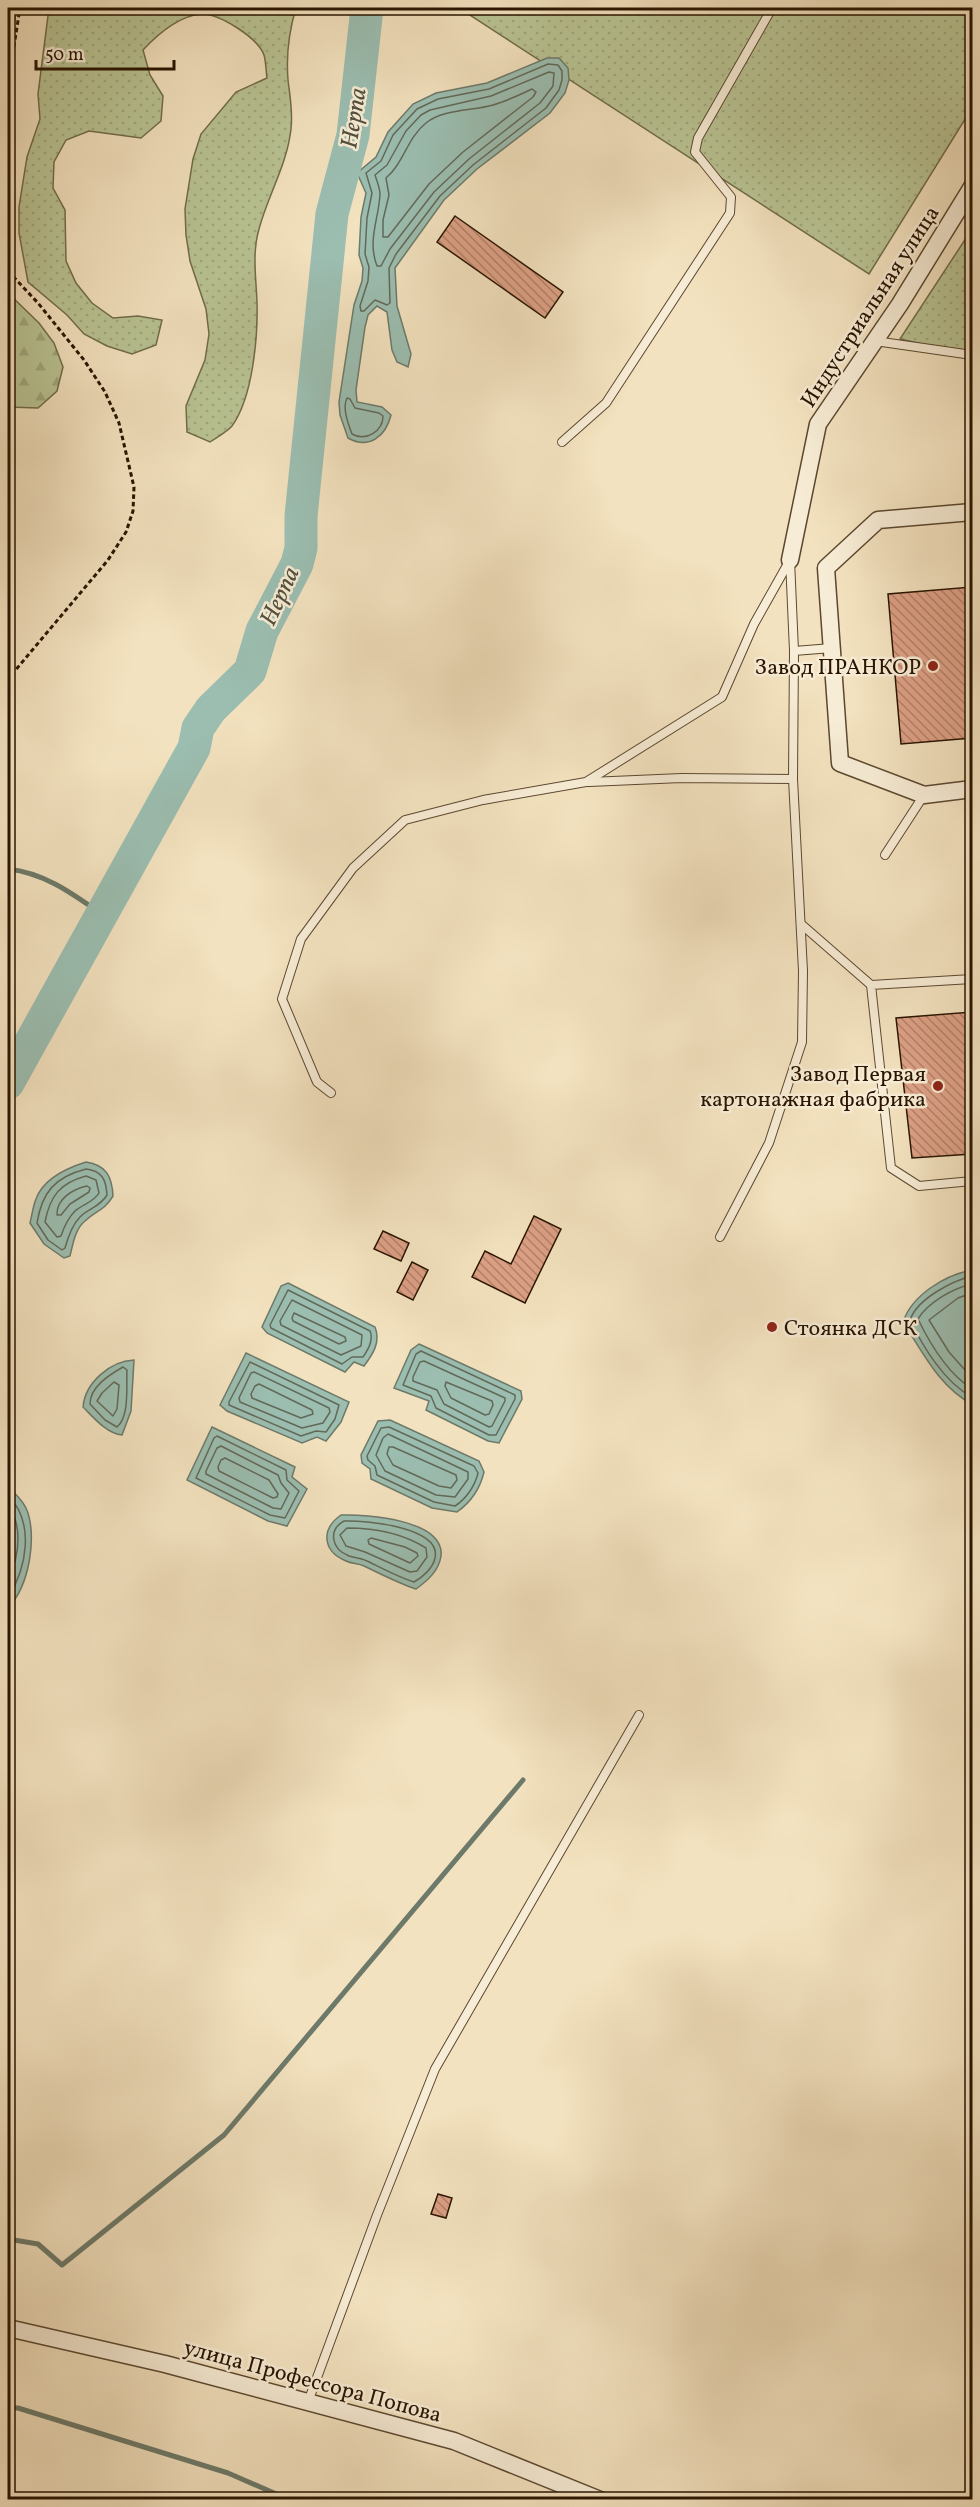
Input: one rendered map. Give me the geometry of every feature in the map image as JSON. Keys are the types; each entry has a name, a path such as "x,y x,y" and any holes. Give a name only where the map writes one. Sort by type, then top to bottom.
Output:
{"street":[{"name":"Индустриальная улица","path":"790,560 818,424 875,341 972,187"},
{"path":"972,512 878,520 826,568 840,763 924,795 972,789"},
{"name":"улица Профессора Попова","path":"8,2328 165,2364 454,2441 600,2499"}],"lane":[{"path":"562,442 606,403 730,213 731,197 695,152 698,138 772,8"},
{"path":"875,341 972,355"},
{"path":"720,1237 769,1143 802,1042 803,972 793,779 794,651 790,560"},
{"path":"586,782 722,697 754,624 790,560"},
{"path":"794,651 832,648"},
{"path":"330,1093 316,1082 282,999 301,939 353,868 405,820 483,800 586,782 682,777 793,779"},
{"path":"885,855 924,795"},
{"path":"801,924 871,985 891,1168 919,1186 972,1181"},
{"path":"871,985 972,979"},
{"path":"308,2402 377,2215 435,2069 639,1714"}],"path":[{"path":"8,84 20,8"},
{"path":"8,271 78,352 105,392 119,423 134,488 133,511 126,532 108,560 8,679"}],"green space":[{"path":"8,8 17,8 8,60"},
{"path":"49,8 296,8 290,34 287,71 292,117 289,142 257,238 255,265 257,302 253,366 239,414 232,426 210,442 187,432 186,406 205,360 209,334 206,309 190,261 185,209 193,159 201,134 236,92 267,78 264,55 246,34 218,18 201,14 176,22 143,50 150,75 163,96 161,121 141,138 89,131 66,140 54,162 53,188 65,210 66,261 76,283 92,303 113,318 138,316 162,320 156,345 132,354 107,346 84,334 67,315 28,282 19,233 19,207 27,157 40,119 38,94"},
{"path":"459,8 972,8 972,108 869,274"},
{"path":"972,229 972,355 900,339"},
{"path":"8,293 39,323 54,343 63,367 57,391 38,408 8,407"}],"water":[{"path":"547,58 559,58 568,68 569,80 565,93 550,113 477,169 444,200 395,268 397,306 411,354 408,367 397,362 392,350 387,312 377,306 368,315 356,390 357,402 382,407 391,415 389,423 376,439 363,442 348,438 340,415 339,402 354,305 362,281 363,268 359,255 361,217 366,193 357,173 376,157 388,132 413,104 436,93 487,83"},
{"path":"86,1162 99,1166 107,1173 113,1196 103,1208 82,1224 75,1237 70,1256 64,1258 44,1244 30,1223 33,1208 39,1192 50,1180"},
{"path":"972,1270 972,1404 950,1389 941,1379 903,1322 914,1303 931,1288 951,1276"},
{"path":"288,1283 375,1327 377,1343 364,1366 354,1362 345,1372 267,1333 262,1327 281,1286"},
{"path":"419,1344 521,1391 522,1399 499,1443 488,1441 426,1410 429,1401 394,1388 411,1350"},
{"path":"246,1353 349,1402 341,1422 326,1441 317,1437 302,1443 227,1411 220,1405"},
{"path":"134,1360 131,1411 122,1435 116,1434 83,1407 85,1398 88,1390 100,1375 116,1364"},
{"path":"390,1420 479,1461 484,1472 480,1484 467,1504 457,1512 432,1508 371,1479 370,1469 362,1463 361,1455 378,1421"},
{"path":"212,1427 295,1467 292,1477 307,1489 287,1526 268,1521 187,1480"},
{"path":"8,1487 26,1508 30,1519 31,1546 26,1575 15,1599 8,1607"},
{"path":"341,1515 385,1518 418,1527 431,1534 439,1544 441,1556 438,1566 416,1589 338,1557 329,1546 327,1533 334,1521"}],"building":[{"path":"455,216 563,292 545,318 437,242"},
{"name":"Завод ПРАНКОР","path":"972,587 972,738 901,744 888,594"},
{"name":"Завод Первая картонажная фабрика","path":"972,1012 972,1154 912,1158 896,1018"},
{"path":"534,1216 561,1229 525,1303 472,1277 485,1251 511,1264"},
{"path":"383,1231 409,1243 401,1261 374,1249"},
{"path":"412,1262 428,1270 413,1300 397,1292"},
{"path":"438,2194 452,2198 446,2218 431,2214"}],"waterway":[{"name":"Нерпа","path":"8,1083 194,748 198,728 211,709 250,671 262,631 297,564 301,548 301,516 332,214 353,135 367,8"},
{"path":"8,869 46,880 70,892 103,915"},
{"path":"8,2239 38,2244 62,2265 224,2135 523,1780"},
{"path":"8,2408 18,2408 228,2473 290,2500"}],"place":[{"name":"Завод ПРАНКОР","path":"933,666"},
{"name":"Завод Первая картонажная фабрика","path":"938,1086"},
{"name":"Стоянка ДСК","path":"772,1327"}]}
